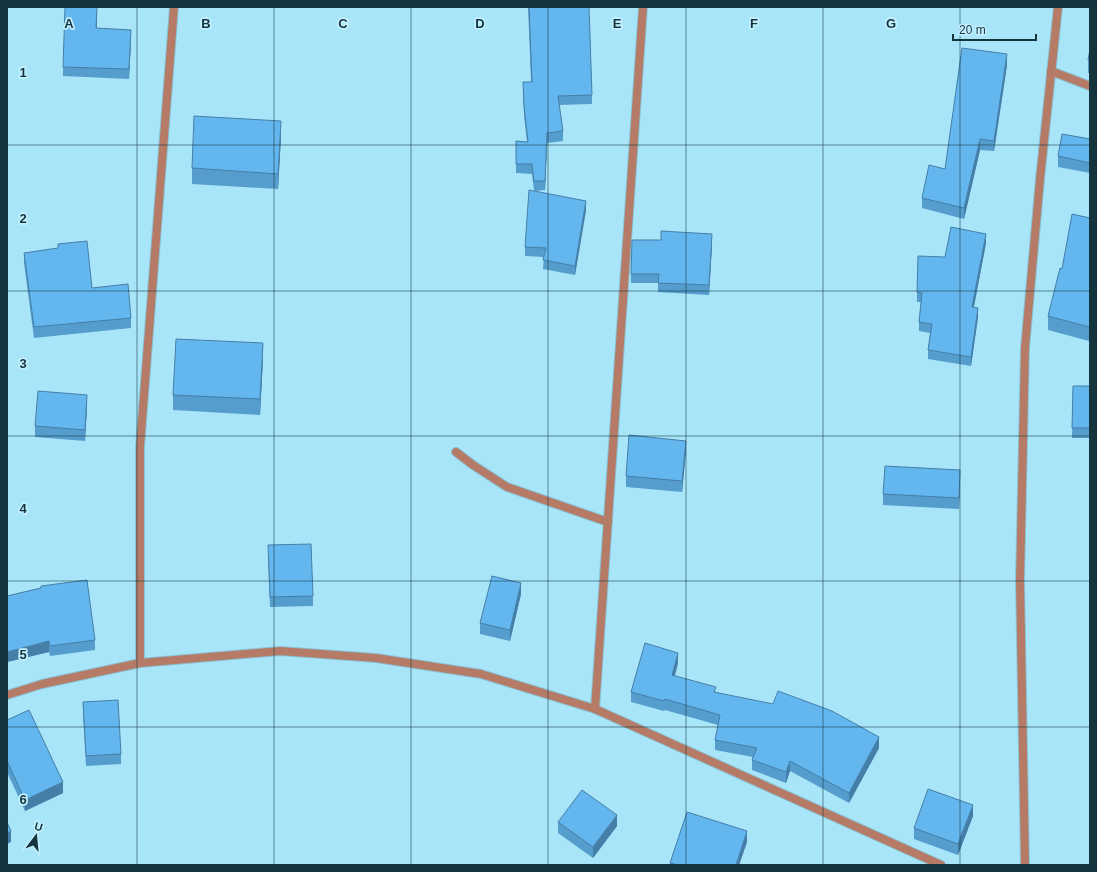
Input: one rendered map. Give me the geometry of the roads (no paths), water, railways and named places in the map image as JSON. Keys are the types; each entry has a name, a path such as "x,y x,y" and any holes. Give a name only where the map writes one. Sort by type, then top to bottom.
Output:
{"street":[{"path":"140,663 140,447 174,7"},
{"path":"595,709 643,7"},
{"path":"1025,865 1020,580 1025,348 1040,179 1058,7"},
{"path":"1051,71 1090,86"},
{"path":"456,452 507,487 608,522"},
{"path":"7,695 42,684 140,663 280,650 376,658 480,674 595,709 941,865"}]}
